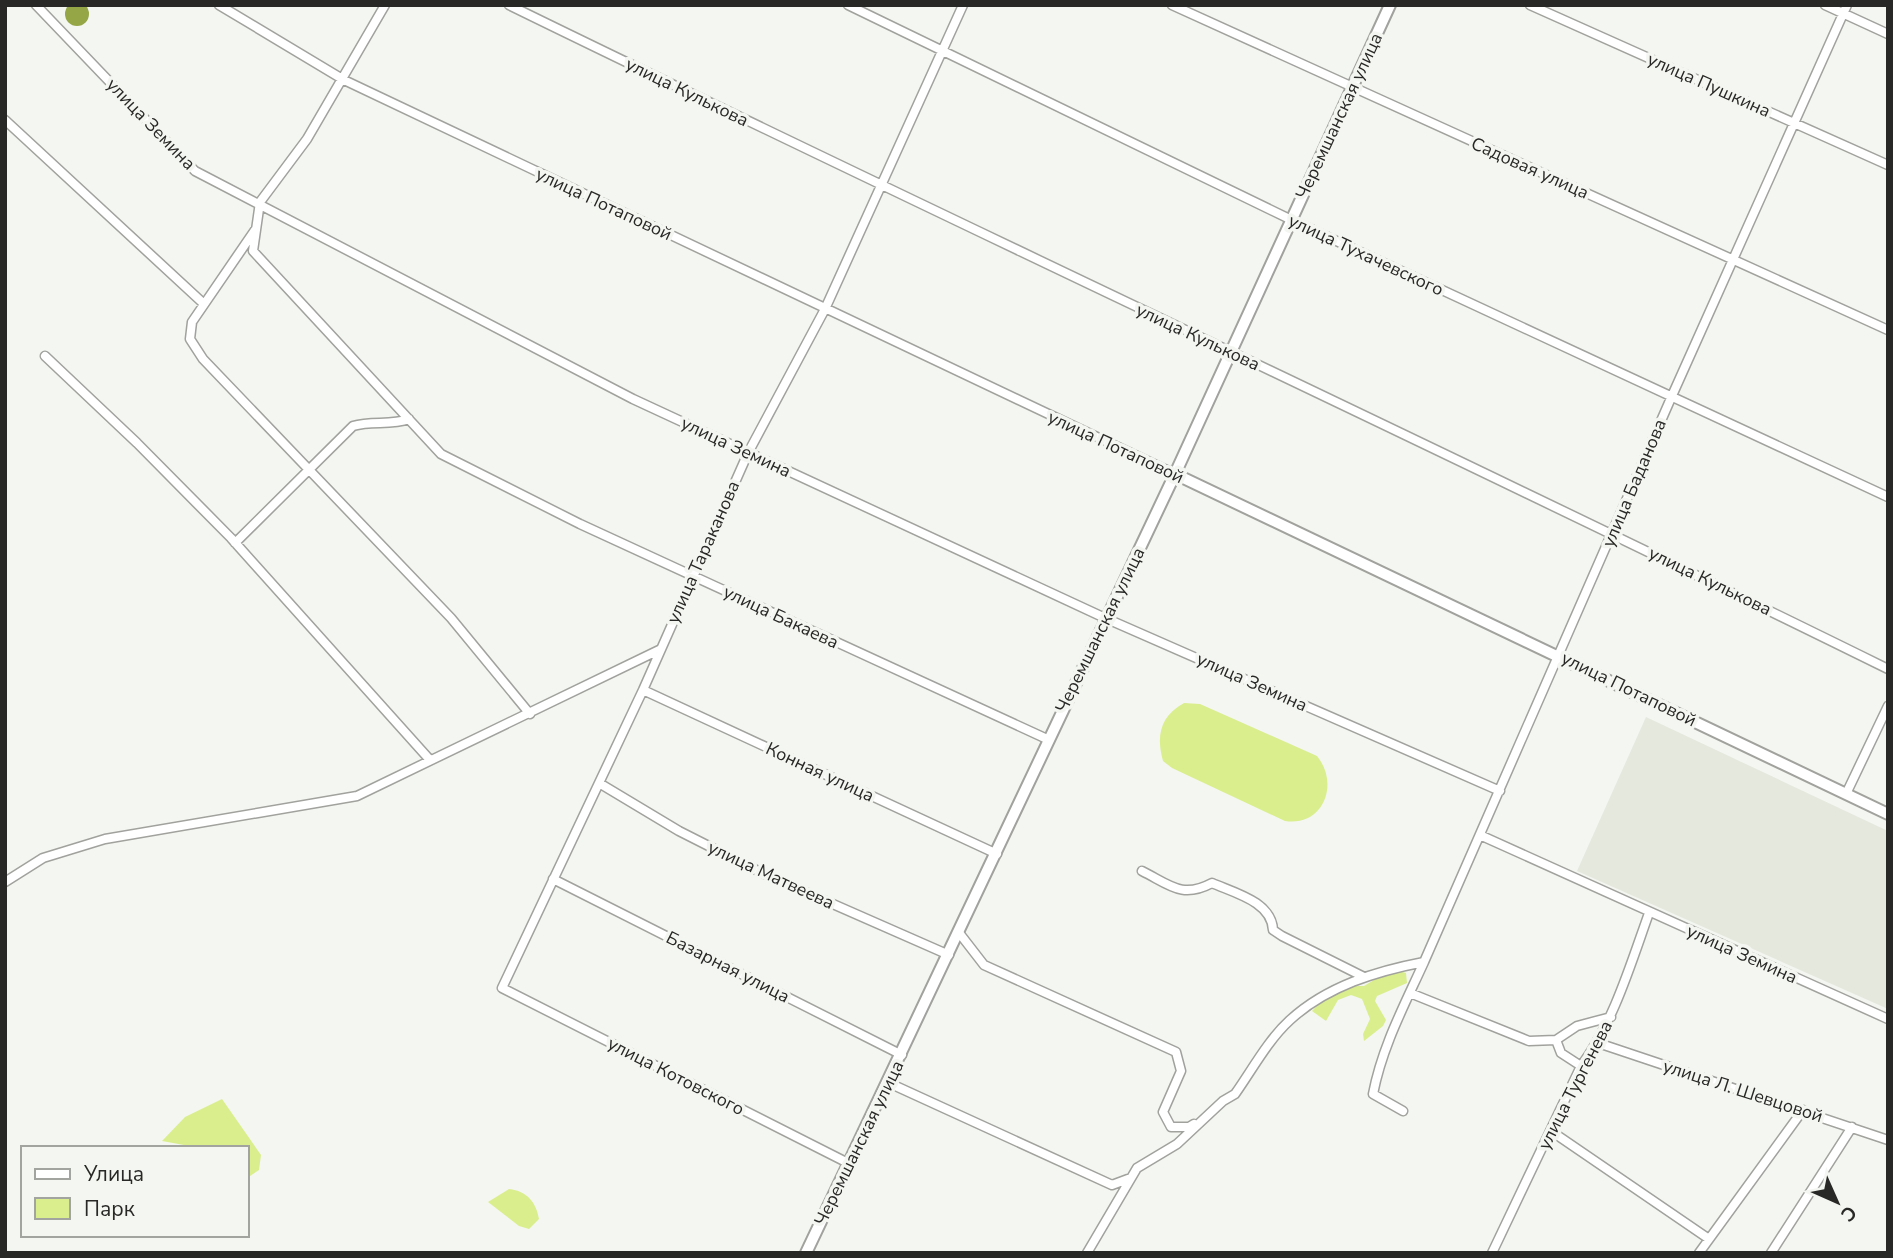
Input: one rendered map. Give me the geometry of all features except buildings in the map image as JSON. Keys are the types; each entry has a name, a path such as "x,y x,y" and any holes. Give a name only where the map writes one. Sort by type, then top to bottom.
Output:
{"main road":[{"name":"Черемшанская улица","path":"806,1253 960,934 1047,739 1175,474 1390,5"},
{"name":"улица Потаповой","path":"1175,474 1888,814"}],"street":[{"name":"улица Земина","path":"36,5 195,171 260,202 506,335 748,453 1105,618 1500,791"},
{"name":"улица Потаповой","path":"219,5 344,80 1175,474"},
{"path":"235,543 353,426 374,423 390,426 410,419 253,251 260,202 307,139 344,80 385,5"},
{"name":"улица Кулькова","path":"509,5 878,186 1613,533 1888,669"},
{"name":"улица Тухачевского","path":"848,5 1292,220 1888,497"},
{"name":"улица Тараканова","path":"502,988 643,690 748,453 825,309 878,186 963,5"},
{"name":"Садовая улица","path":"1172,5 1888,330"},
{"name":"улица Пушкина","path":"1530,5 1888,165"},
{"path":"1825,5 1845,9 1888,34"},
{"name":"улица Баданова","path":"1403,1111 1373,1094 1382,1054 1482,836 1671,398 1845,9"},
{"path":"5,120 204,304"},
{"path":"256,227 192,322 190,339 203,359 451,618 530,714"},
{"path":"45,356 137,443 235,543 430,760"},
{"name":"улица Бакаева","path":"410,419 441,454 692,576 1047,739"},
{"path":"5,882 43,858 105,839 357,796 659,650"},
{"name":"Конная улица","path":"643,690 997,854"},
{"path":"1846,794 1888,706"},
{"name":"улица Матвеева","path":"599,783 679,831 760,872 949,955"},
{"name":"улица Земина","path":"1482,836 1649,914 1888,1019"},
{"path":"1142,871 1185,892 1194,893 1212,883 1230,890 1266,909 1273,917 1273,930 1282,936 1364,977"},
{"name":"Базарная улица","path":"554,879 902,1055"},
{"name":"улица Тургенева","path":"1492,1253 1581,1066 1598,1043 1611,1017 1649,914"},
{"path":"960,934 984,965 1176,1052 1181,1071 1163,1112 1171,1126 1178,1128 1189,1127 1235,1094 1289,1020 1324,996 1364,977 1424,962"},
{"name":"улица Котовского","path":"502,988 850,1164"},
{"path":"1410,993 1529,1041 1556,1040 1577,1026 1611,1017"},
{"path":"1556,1040 1561,1053 1581,1066"},
{"name":"улица Л. Шевцовой","path":"1598,1043 1888,1140"},
{"path":"889,1083 1112,1185 1128,1179"},
{"path":"1699,1253 1803,1110"},
{"path":"1087,1253 1128,1179 1137,1168 1177,1144 1203,1118"},
{"path":"1771,1253 1852,1127"},
{"path":"1551,1130 1709,1239"}],"shaded area":[{"path":"77,2 88,9 89,14 82,25 77,26 66,19 65,14 72,3"},
{"path":"1646,717 1888,831 1888,1009 1577,871"}],"green space":[{"path":"1184,703 1200,704 1317,756 1327,779 1324,801 1318,810 1298,821 1285,821 1172,768 1163,761 1160,743 1162,728 1170,714"},
{"path":"1387,972 1406,973 1407,983 1377,996 1375,1001 1386,1020 1383,1026 1364,1041 1363,1034 1370,1019 1362,999 1351,995 1338,1000 1326,1021 1312,1011 1322,1000 1354,986 1364,986"},
{"path":"222,1099 261,1155 259,1170 248,1177 248,1146 189,1146 162,1141 185,1117"},
{"path":"509,1189 526,1195 536,1207 539,1219 529,1229 519,1226 488,1202"}]}
